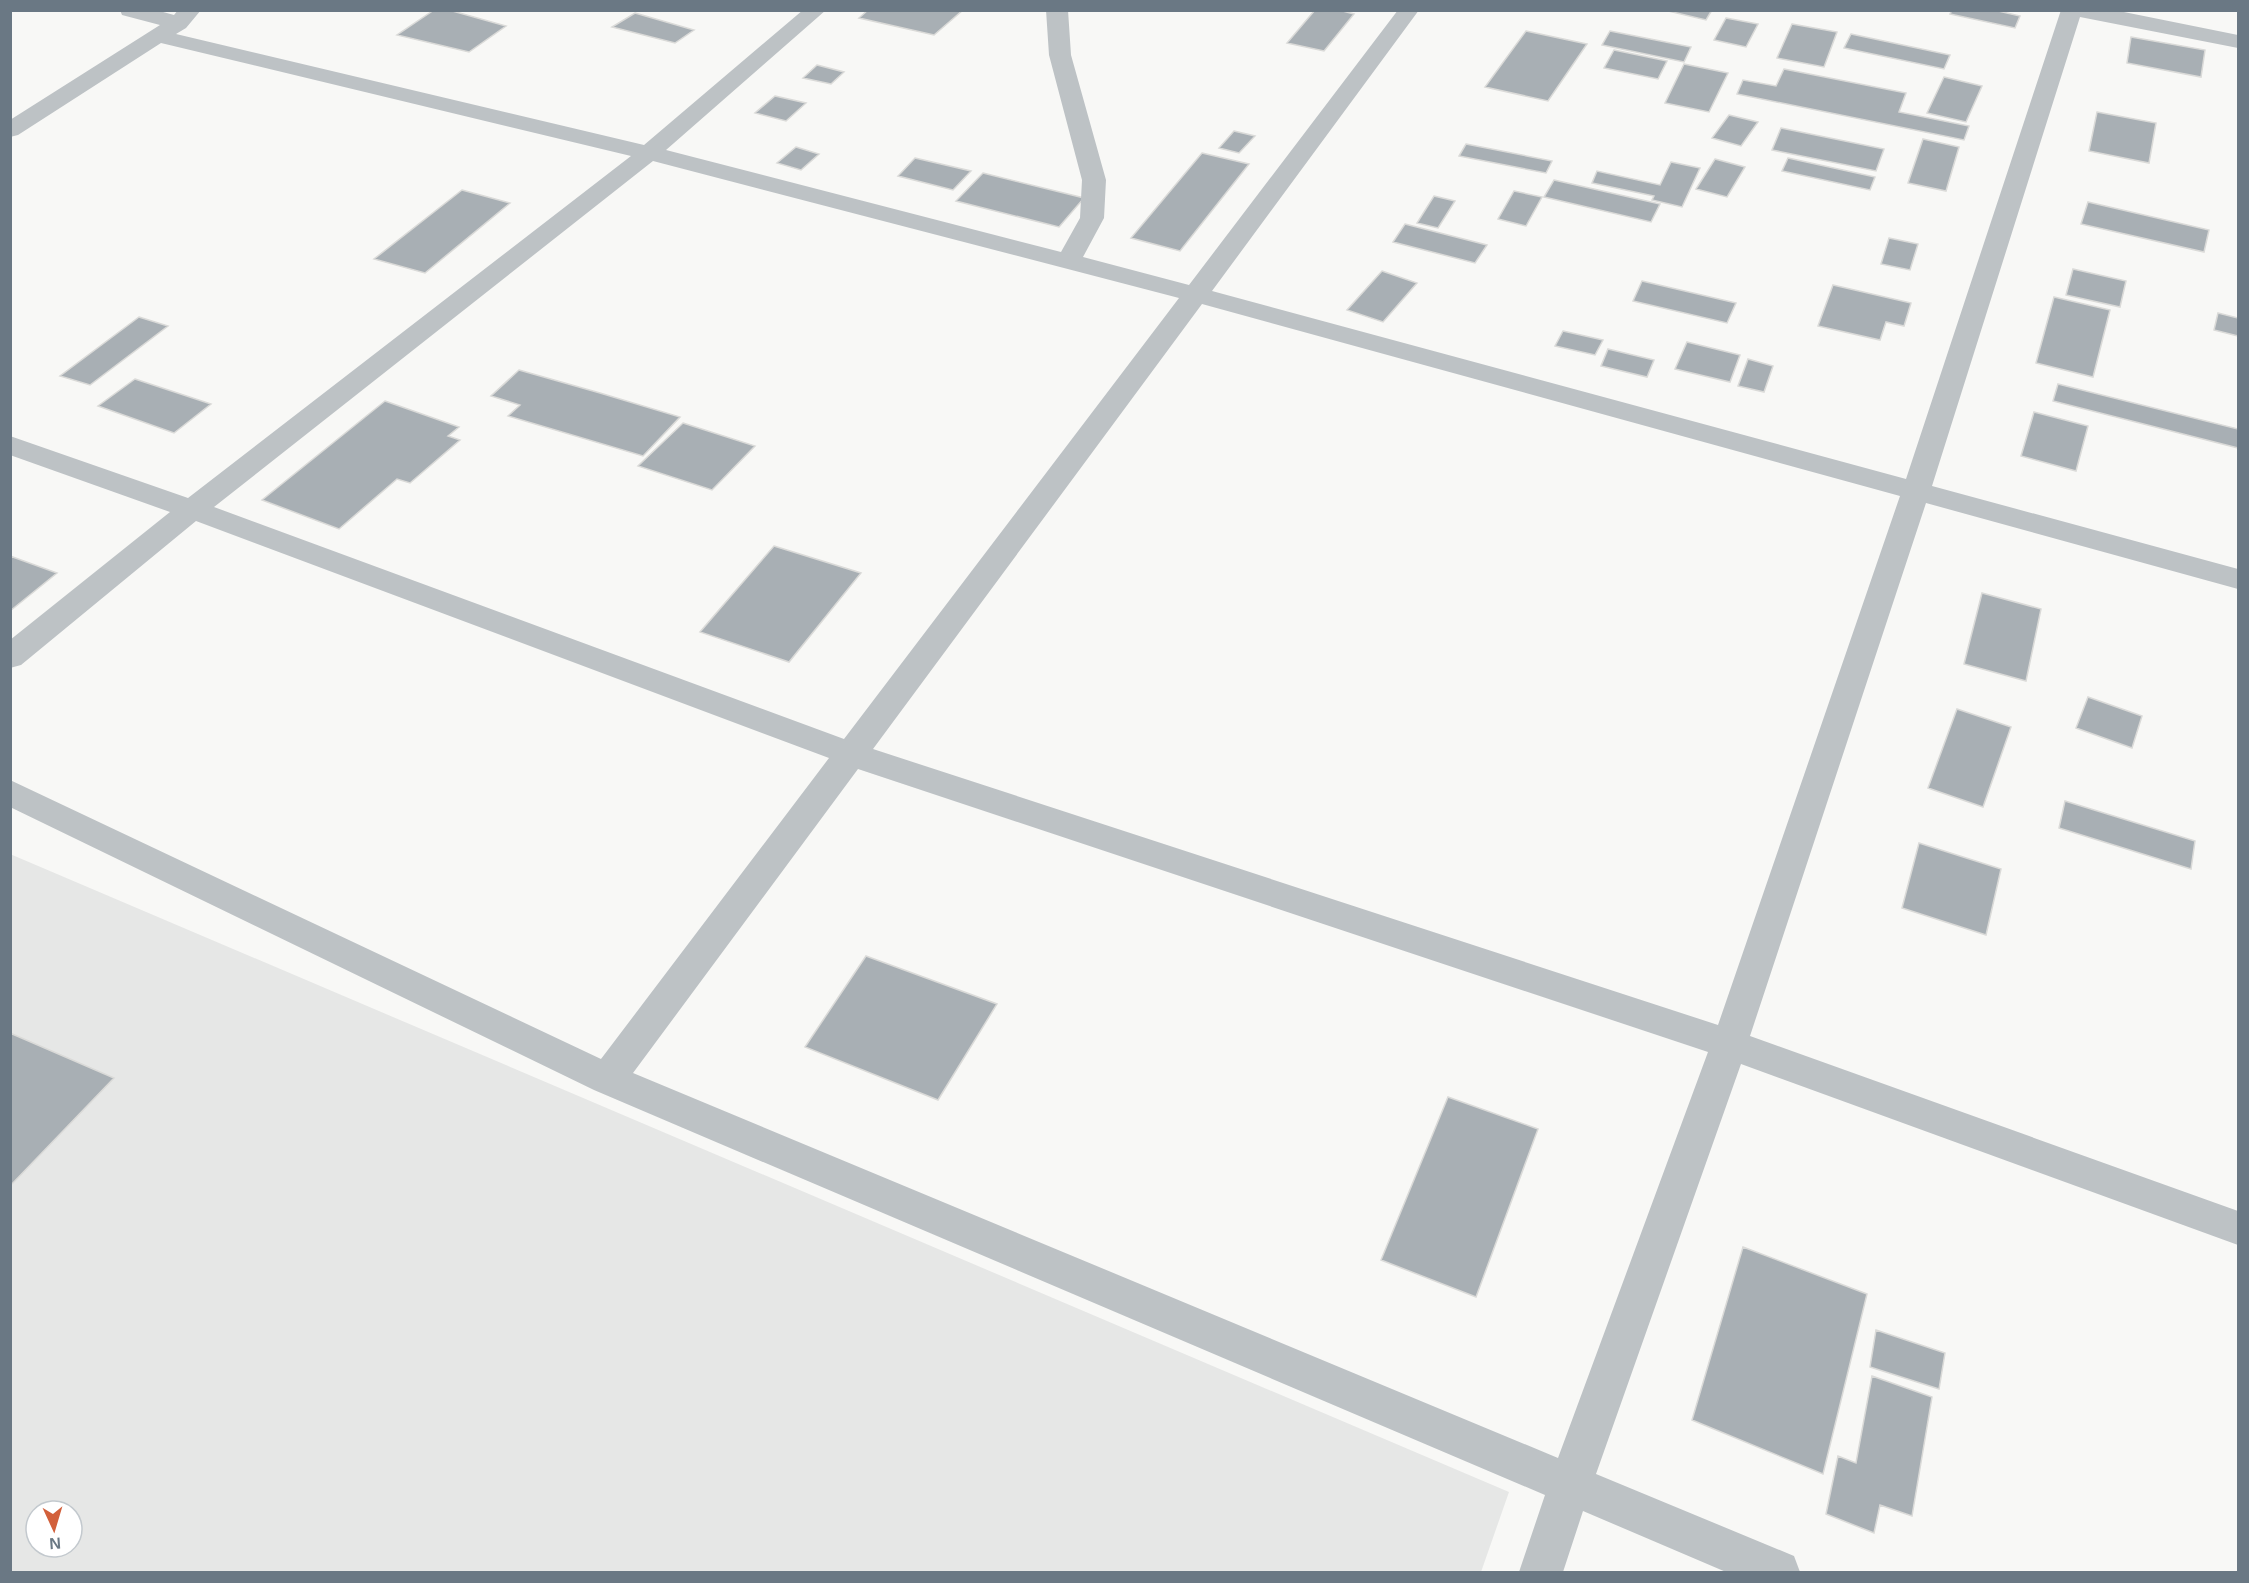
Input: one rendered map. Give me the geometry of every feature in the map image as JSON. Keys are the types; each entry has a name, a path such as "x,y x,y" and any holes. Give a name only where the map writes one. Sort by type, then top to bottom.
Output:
{"street":[{"path":"130,10 649,153 1195,294 2238,579"},
{"path":"10,657 192,509 649,153 816,10"},
{"path":"1058,10 1060,55 1094,180 1092,218 1068,261"},
{"path":"607,1079 1409,10"},
{"path":"1540,1572 1569,1484 1730,1044 1916,492 2072,10"},
{"path":"2079,10 2238,40"},
{"path":"10,130 175,23"},
{"path":"10,445 192,509 851,754 1730,1044 2238,1228"},
{"path":"10,792 607,1079 1778,1572"}],"shaded area":[{"path":"10,854 1509,1492 1481,1572 11,1572"}],"building":[{"path":"434,10 449,10 506,26 469,52 397,35"},
{"path":"868,10 963,10 934,35 859,18"},
{"path":"1315,10 1339,10 1354,14 1324,51 1287,43"},
{"path":"1664,10 1712,10 1706,20"},
{"path":"1952,10 1994,10 2020,16 2015,28 1950,14"},
{"path":"635,13 694,30 675,43 612,27"},
{"path":"1726,18 1758,24 1746,47 1714,40"},
{"path":"1792,24 1837,32 1824,67 1777,58"},
{"path":"1526,31 1587,44 1548,101 1485,87"},
{"path":"1610,31 1691,47 1684,62 1602,45"},
{"path":"1851,34 1950,55 1944,69 1844,48"},
{"path":"2131,37 2205,50 2201,77 2127,63"},
{"path":"1614,50 1667,61 1658,79 1604,68"},
{"path":"1684,64 1728,73 1709,112 1665,103"},
{"path":"817,65 844,72 831,84 803,78"},
{"path":"1784,69 1906,93 1899,112 1969,126 1964,140 1737,94 1743,80 1776,86"},
{"path":"1944,77 1982,86 1966,122 1927,113"},
{"path":"775,96 806,103 786,121 755,113"},
{"path":"2097,112 2156,123 2149,163 2089,151"},
{"path":"1729,115 1758,122 1741,146 1712,138"},
{"path":"1781,128 1884,149 1876,171 1772,150"},
{"path":"1234,131 1255,136 1239,153 1219,148"},
{"path":"1923,139 1959,147 1946,191 1908,183"},
{"path":"1466,144 1552,161 1546,173 1459,156"},
{"path":"796,147 819,154 801,170 777,163"},
{"path":"1202,153 1249,164 1180,251 1131,238"},
{"path":"915,158 971,171 953,190 898,176"},
{"path":"1788,158 1875,177 1870,190 1782,171"},
{"path":"1715,159 1745,167 1727,197 1696,189"},
{"path":"1671,162 1700,168 1682,207 1652,200 1654,196 1592,183 1597,171 1660,185"},
{"path":"983,173 1084,198 1059,227 956,201"},
{"path":"1554,180 1660,204 1651,222 1544,197"},
{"path":"462,190 510,203 425,273 374,259"},
{"path":"1514,191 1542,197 1526,226 1498,219"},
{"path":"1434,196 1455,201 1438,228 1417,223"},
{"path":"2088,202 2209,230 2204,252 2081,224"},
{"path":"1405,224 1487,245 1475,263 1393,242"},
{"path":"1889,238 1918,244 1910,270 1881,264"},
{"path":"2073,269 2126,281 2120,307 2066,295"},
{"path":"1382,271 1417,283 1383,322 1347,310"},
{"path":"1642,281 1736,303 1727,323 1633,301"},
{"path":"1833,285 1911,303 1904,326 1886,322 1880,340 1818,326"},
{"path":"2054,297 2110,310 2093,377 2036,363"},
{"path":"2218,313 2238,318 2238,336 2214,330"},
{"path":"139,317 168,326 90,385 60,376"},
{"path":"1563,331 1603,340 1595,355 1555,346"},
{"path":"1687,342 1740,355 1730,382 1675,369"},
{"path":"1608,349 1654,360 1647,377 1601,366"},
{"path":"1748,359 1773,366 1764,392 1738,386"},
{"path":"519,370 680,417 643,456 508,416 520,405 491,396"},
{"path":"135,379 211,404 174,433 98,406"},
{"path":"2058,384 2238,429 2238,448 2053,401"},
{"path":"385,401 459,427 448,436 460,440 410,483 397,479 339,529 262,500"},
{"path":"2034,412 2088,426 2076,471 2021,456"},
{"path":"683,423 755,446 712,490 638,466"},
{"path":"774,546 861,573 789,662 700,632"},
{"path":"10,556 57,573 10,611"},
{"path":"1982,593 2041,609 2026,681 1964,664"},
{"path":"2088,697 2142,716 2132,748 2076,728"},
{"path":"1957,709 2011,727 1983,807 1928,788"},
{"path":"2065,801 2195,841 2191,869 2059,828"},
{"path":"1919,843 2001,869 1986,935 1902,908"},
{"path":"866,956 997,1004 938,1100 805,1047"},
{"path":"10,1033 114,1078 10,1186"},
{"path":"1448,1097 1538,1129 1476,1297 1381,1260"},
{"path":"1743,1247 1867,1294 1823,1474 1692,1420"},
{"path":"1876,1330 1945,1353 1939,1389 1870,1367"},
{"path":"1872,1376 1932,1397 1912,1516 1880,1505 1874,1533 1826,1514 1838,1456 1856,1463"}]}
